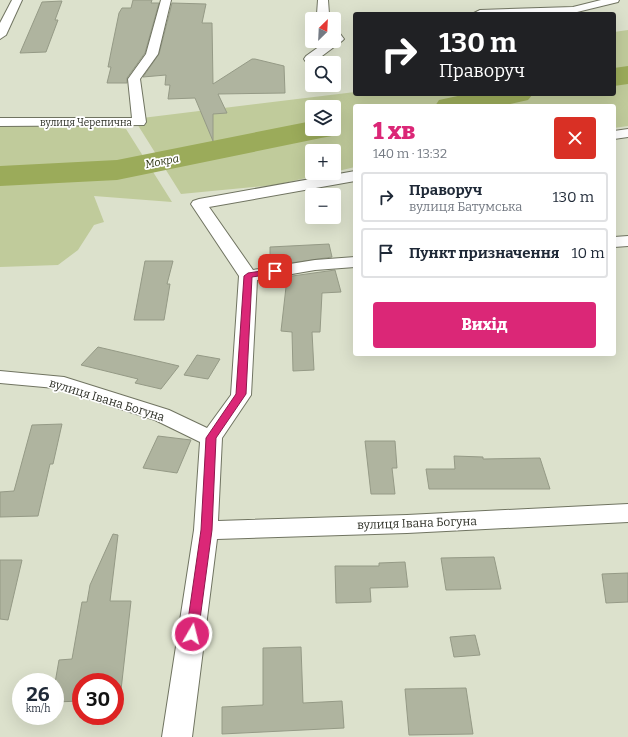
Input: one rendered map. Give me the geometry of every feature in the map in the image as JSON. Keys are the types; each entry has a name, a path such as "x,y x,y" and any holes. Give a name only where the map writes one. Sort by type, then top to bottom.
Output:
{"street":[{"path":"0,35 17,0"},
{"name":"вулиця Черепична","path":"0,122 139,122 134,80 152,54 166,0"},
{"path":"323,0 323,12"},
{"path":"474,0 480,12"},
{"path":"512,12 573,10 586,3 614,0"},
{"path":"314,56 325,48"},
{"path":"616,135 628,133"},
{"path":"177,737 206,530 211,438 241,394 248,276 199,204 353,176"},
{"path":"616,242 628,241"},
{"path":"248,276 315,265 353,262"},
{"name":"вулиця Івана Богуна","path":"0,377 57,382 162,415 211,438"},
{"name":"вулиця Івана Богуна","path":"206,530 406,524 628,513"}],"green space":[{"path":"628,30 628,126 616,128 616,104 353,104 353,167 341,170 341,144 305,144 305,178 275,185 181,194 134,119 353,92 353,96 616,96 616,32"},
{"path":"0,121 87,124 126,129 172,202 94,196 104,222 94,225 78,250 58,265 0,267"}],"building":[{"path":"133,0 152,0 151,3 159,3 145,53 127,78 127,83 107,83 111,67 108,67 119,13 122,8 131,8"},
{"path":"62,1 55,20 58,20 46,52 20,53 42,2"},
{"path":"172,3 206,4 202,23 212,23 213,84 252,59 255,59 284,66 285,93 218,94 227,113 213,114 213,141 195,98 168,99 170,85 165,85 166,75 143,77 159,54"},
{"path":"329,244 332,257 270,266 270,247"},
{"path":"145,261 173,261 167,284 170,284 164,320 134,320"},
{"path":"335,270 341,292 322,293 320,332 312,332 314,370 293,371 292,332 281,331 286,287 271,287 271,279"},
{"path":"98,347 179,366 161,389 135,383 138,379 81,365"},
{"path":"197,355 220,359 208,379 184,375"},
{"path":"62,424 53,464 50,464 38,516 0,517 0,492 14,491 32,425"},
{"path":"158,436 191,440 177,473 143,468"},
{"path":"365,441 395,441 397,468 392,468 395,494 371,494"},
{"path":"454,456 483,457 483,459 540,458 550,489 429,489 426,469 455,469"},
{"path":"113,534 118,535 110,601 131,601 123,673 72,673 72,701 64,702 64,673 57,673 59,660 72,659 82,602 87,602 90,585"},
{"path":"494,557 501,589 446,590 441,558"},
{"path":"0,560 22,560 8,620 0,619"},
{"path":"405,562 408,587 370,588 371,602 336,603 335,566 379,566 379,563"},
{"path":"628,573 628,602 606,603 602,574"},
{"path":"475,635 480,655 454,657 450,637"},
{"path":"301,647 303,703 342,701 344,728 222,734 222,707 263,705 263,648"},
{"path":"466,688 473,734 409,735 405,689"}],"waterway":[{"name":"Мокра","path":"616,77 628,75"},
{"name":"Мокра","path":"461,104 507,96"},
{"name":"Мокра","path":"0,176 117,170 305,132"}],"route":[{"path":"192,634 206,530 211,438 241,394 248,276 275,271"}]}
